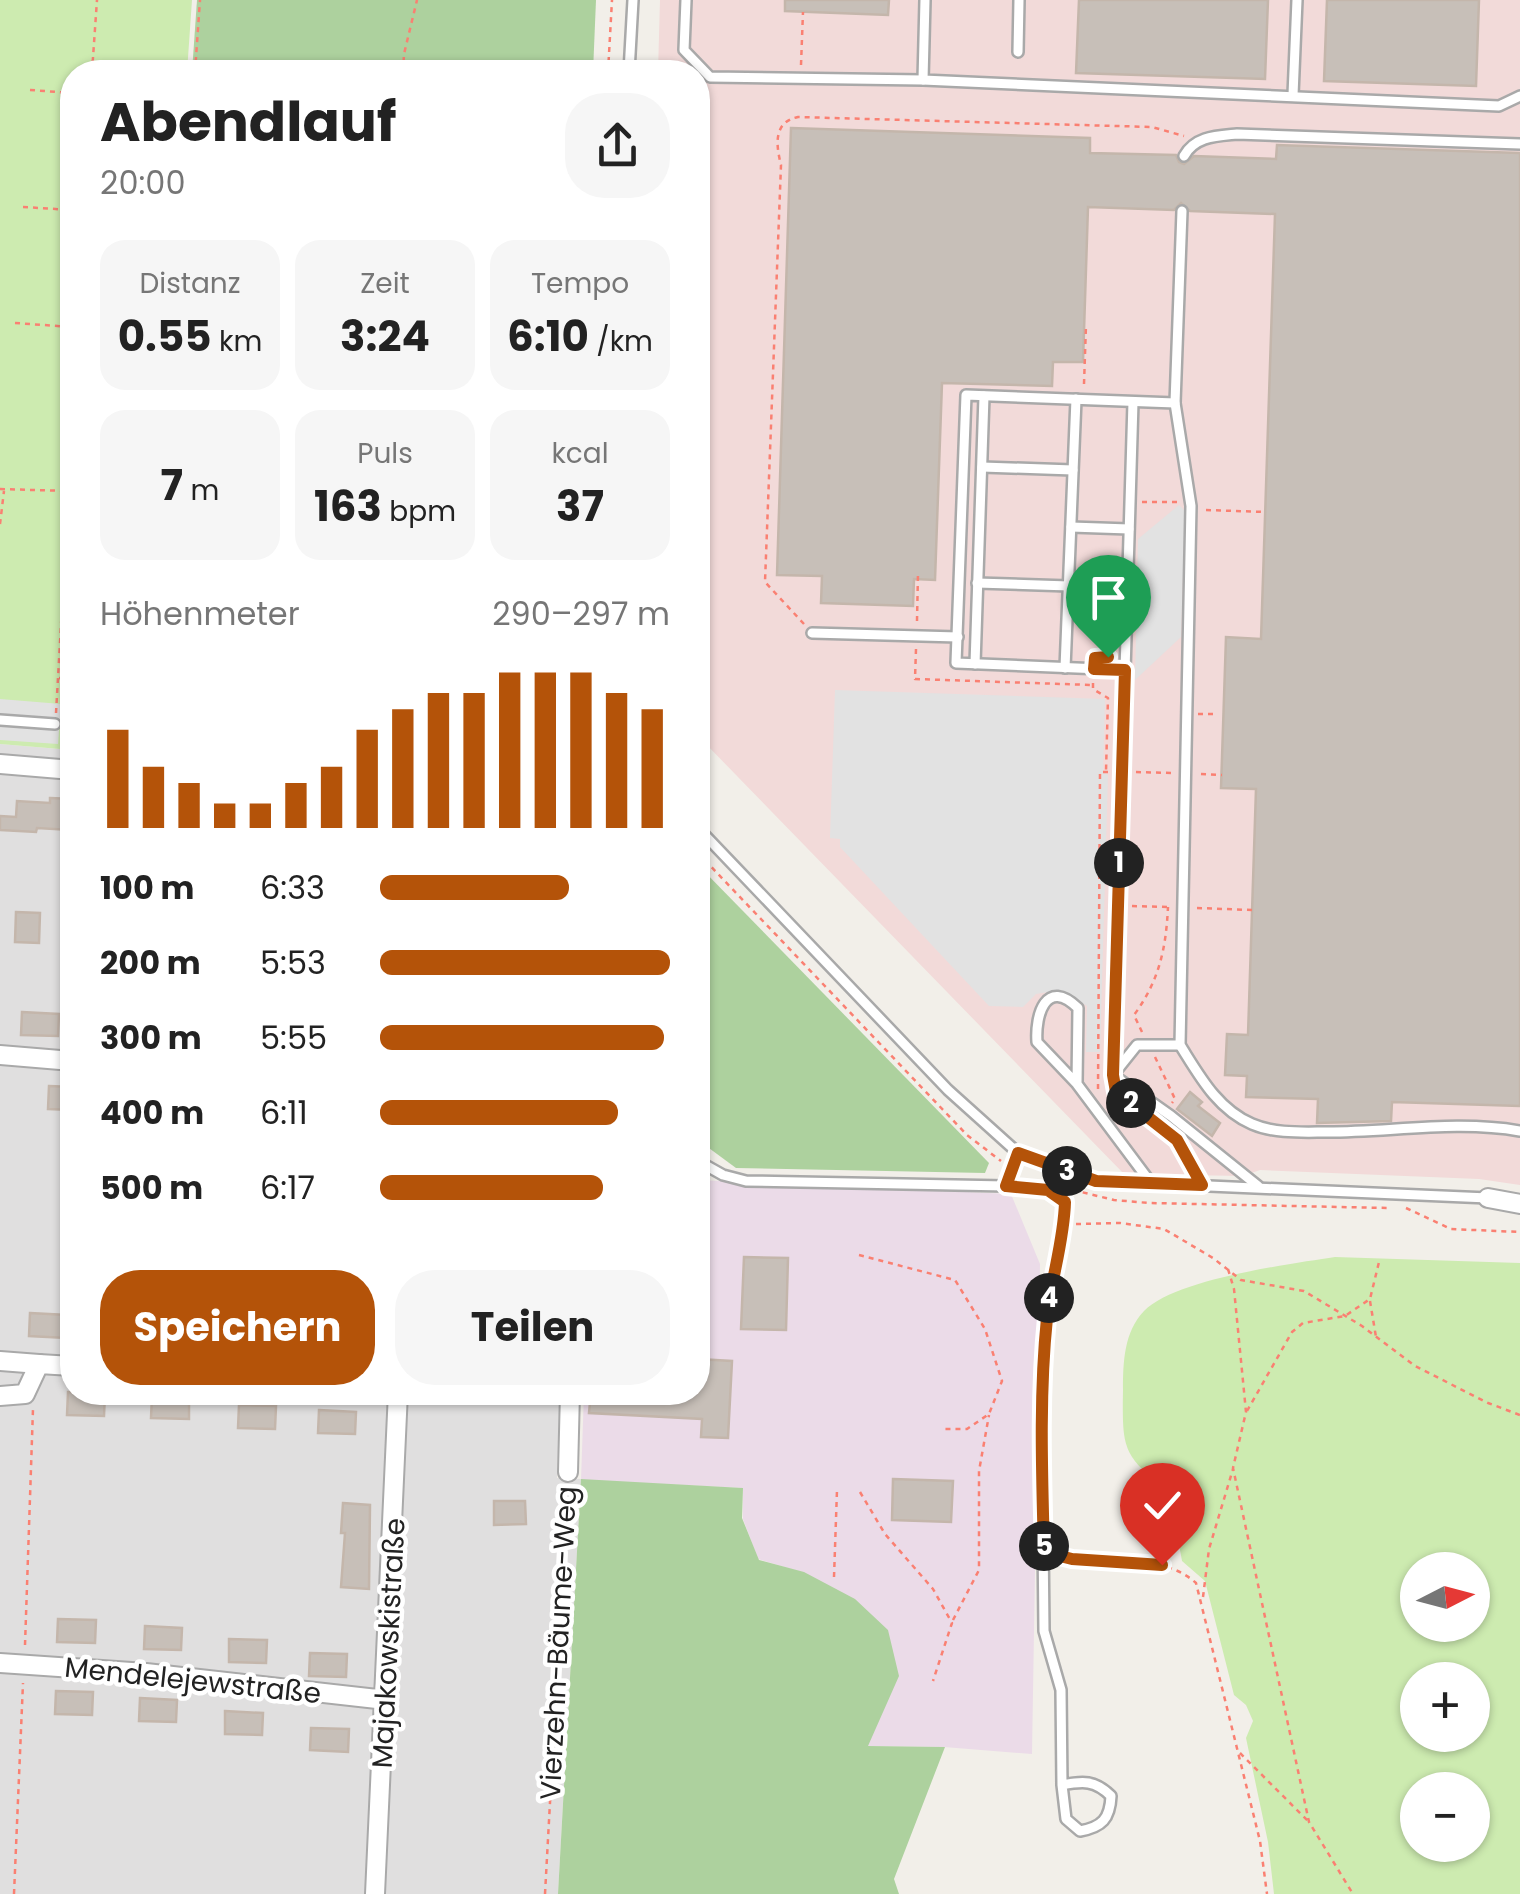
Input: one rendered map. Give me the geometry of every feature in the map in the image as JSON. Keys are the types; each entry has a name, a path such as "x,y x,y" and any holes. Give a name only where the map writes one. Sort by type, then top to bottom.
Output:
{"street":[{"path":"0,764 60,769"},
{"path":"0,1055 60,1059"},
{"path":"1488,1198 1520,1204"},
{"path":"0,1361 60,1365"},
{"path":"0,1396 24,1394 39,1364"},
{"name":"Majakowskistraße","path":"375,1894 397,1405"},
{"name":"Vierzehn-Bäume-Weg","path":"568,1472 570,1405"},
{"name":"Mendelejewstraße","path":"0,1663 146,1673 386,1700"}],"lane":[{"path":"630,60 633,0"},
{"path":"686,0 684,50 694,60"},
{"path":"923,80 925,0"},
{"path":"1018,52 1019,0"},
{"path":"1294,95 1297,0"},
{"path":"710,77 923,80 1499,106 1520,96"},
{"path":"1184,156 1200,140 1238,134 1520,144"},
{"path":"1182,211 1175,403 1191,506 1180,1046 1207,1089 1252,1124 1288,1132 1395,1132 1432,1126 1520,1132"},
{"path":"1125,670 956,663 966,395 1175,403"},
{"path":"974,664 984,396"},
{"path":"1065,668 1080,400"},
{"path":"1133,402 1113,1075 1116,1092 1177,1140 1202,1185"},
{"path":"982,467 1074,470"},
{"path":"1071,527 1129,529"},
{"path":"978,583 1069,586"},
{"path":"812,633 958,637"},
{"path":"0,720 55,724"},
{"path":"710,841 948,1090 1018,1153 1096,1181 1488,1198"},
{"path":"1077,1084 1078,1008 1063,998 1054,998 1036,1017 1037,1042 1077,1084 1151,1183"},
{"path":"1113,1075 1137,1045 1180,1046"},
{"path":"1113,1075 1260,1188"},
{"path":"1006,1186 1018,1153"},
{"path":"710,1168 723,1176 746,1180 1006,1186 1048,1190 1065,1202 1046,1322 1042,1441 1044,1631 1061,1690 1062,1785 1066,1819 1080,1831 1098,1828 1110,1814 1111,1796 1099,1783 1062,1785"}],"path":[{"path":"93,60 96,0"},
{"path":"196,60 200,0"},
{"path":"404,60 417,0"},
{"path":"609,60 612,0"},
{"path":"801,78 804,12"},
{"path":"30,90 60,92"},
{"path":"812,633 765,582 781,165 776,146 780,128 788,119 798,117 1015,123 1152,128 1200,140"},
{"path":"22,207 60,209"},
{"path":"15,323 60,326"},
{"path":"1080,400 1086,326"},
{"path":"0,524 2,489 60,490"},
{"path":"55,724 60,645"},
{"path":"1094,669 1093,689 1108,698 1106,772"},
{"path":"1187,714 1217,714"},
{"path":"710,866 967,1135 1012,1168"},
{"path":"1166,1112 1176,1099 1134,1016 1158,976 1164,957 1168,907"},
{"path":"1060,1187 1149,1204 1388,1208"},
{"path":"1406,1208 1451,1229 1520,1232"},
{"path":"1064,1224 1120,1223 1164,1230 1241,1280 1304,1291 1376,1336 1415,1366 1520,1415"},
{"path":"859,1255 955,1280 984,1329 1002,1381 989,1414 979,1471 980,1570 952,1623 933,1680"},
{"path":"1376,1336 1370,1299 1378,1262"},
{"path":"1202,1603 1209,1549 1234,1468 1246,1412 1242,1348 1228,1269"},
{"path":"1246,1412 1292,1332 1303,1323 1345,1316 1370,1299"},
{"path":"24,1394 35,1412 25,1653"},
{"path":"941,1429 967,1428 989,1414"},
{"path":"1234,1468 1310,1822"},
{"name":"Vierzehn-Bäume-Weg","path":"545,1894 568,1472"},
{"path":"834,1578 837,1490"},
{"path":"860,1492 885,1534 932,1589 952,1623"},
{"path":"1044,1552 1072,1559 1136,1562 1181,1570 1196,1583 1260,1841 1266,1894"},
{"path":"14,1894 24,1672"},
{"path":"1238,1752 1310,1822 1353,1894"}],"shaded area":[{"path":"660,0 1520,0 1520,1185 1479,1179 1260,1170 1243,1176 1124,1174 710,748 710,60 658,60"},
{"path":"1179,505 1185,511 1181,637 1135,680 1138,539"},
{"path":"835,690 1105,699 1103,772 1108,775 1100,1052 1086,1052 1087,1006 1060,990 1036,994 1023,1007 989,1006 840,847 840,839 830,838"},
{"path":"0,699 60,704 58,744 0,740"},
{"path":"0,744 60,749 60,1405 560,1405 557,1478 581,1479 558,1894 0,1894"},
{"path":"710,1181 1011,1194 1040,1264 1032,1754 867,1746 804,1573 758,1559 743,1519 743,1488 581,1480 584,1405 710,1405"}],"green space":[{"path":"0,0 192,0 188,60 60,60 60,749 0,744"},
{"path":"197,0 596,0 594,60 193,60"},
{"path":"710,877 989,1163 985,1173 736,1168 710,1149"},
{"path":"1335,1257 1520,1263 1520,1894 1274,1894 1268,1842 1246,1738 1253,1721 1246,1705 1234,1695 1205,1581 1182,1561 1170,1493 1134,1460 1123,1426 1124,1358 1132,1328 1144,1311 1181,1290 1263,1269"},
{"path":"581,1479 743,1488 742,1518 759,1560 804,1572 855,1599 888,1630 899,1676 868,1746 945,1747 894,1879 899,1894 558,1894"}],"building":[{"path":"785,0 889,0 888,15 785,11"},
{"path":"1079,0 1268,0 1265,79 1076,73"},
{"path":"1327,0 1479,0 1476,86 1324,81"},
{"path":"791,128 1090,138 1090,153 1176,155 1184,164 1194,156 1276,159 1277,145 1520,153 1520,1106 1392,1102 1391,1121 1317,1123 1318,1099 1246,1097 1247,1076 1225,1075 1227,1034 1248,1035 1256,789 1221,788 1226,637 1261,639 1275,214 1190,211 1181,203 1174,210 1088,207 1083,362 1053,362 1052,386 942,383 935,580 914,579 913,606 821,603 822,576 777,575"},
{"path":"50,798 60,798 60,829 0,830 0,816 16,817 17,801 50,803"},
{"path":"16,912 40,913 39,943 15,942"},
{"path":"22,1012 59,1014 58,1036 21,1035"},
{"path":"49,1086 60,1086 60,1110 48,1109"},
{"path":"1190,1092 1202,1102 1198,1106 1220,1123 1212,1136 1177,1109"},
{"path":"744,1257 788,1258 786,1330 741,1329"},
{"path":"30,1313 60,1315 60,1338 29,1336"},
{"path":"710,1360 732,1361 728,1438 701,1437 702,1419 589,1413 590,1405 710,1405"},
{"path":"67,1405 104,1405 104,1416 67,1415"},
{"path":"152,1405 189,1405 189,1419 151,1418"},
{"path":"239,1405 276,1406 275,1429 238,1428"},
{"path":"319,1410 356,1412 355,1434 318,1433"},
{"path":"893,1479 953,1481 951,1522 892,1520"},
{"path":"494,1501 525,1501 526,1524 494,1525"},
{"path":"343,1503 370,1505 369,1589 341,1587"},
{"path":"58,1619 96,1620 95,1643 57,1642"},
{"path":"145,1626 182,1628 181,1650 144,1649"},
{"path":"229,1639 267,1640 266,1663 229,1662"},
{"path":"310,1653 347,1654 346,1677 309,1676"},
{"path":"56,1691 93,1692 92,1715 55,1714"},
{"path":"140,1698 177,1700 176,1722 139,1721"},
{"path":"225,1711 263,1713 262,1735 225,1734"},
{"path":"311,1728 349,1729 348,1752 310,1750"}],"route":[{"path":"1108,657 1095,658 1094,669 1125,670 1113,1075 1116,1092 1177,1140 1202,1185 1096,1181 1018,1153 1006,1186 1048,1190 1065,1202 1046,1322 1044,1552 1072,1559 1162,1565"}]}
